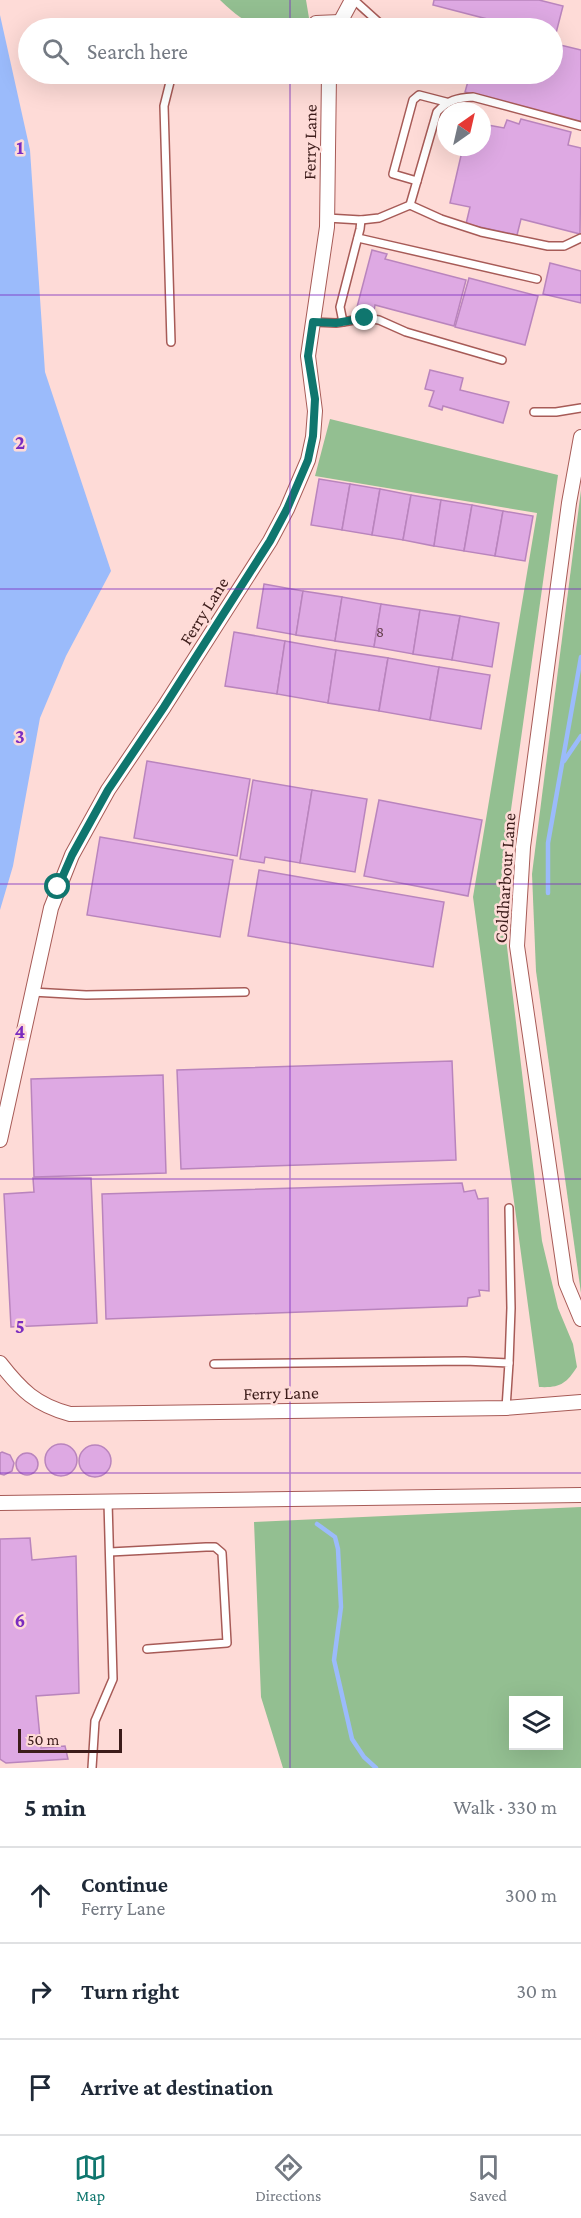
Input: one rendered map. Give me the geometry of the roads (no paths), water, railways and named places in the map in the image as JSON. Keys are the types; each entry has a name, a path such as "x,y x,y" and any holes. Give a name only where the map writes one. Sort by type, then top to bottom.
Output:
{"street":[{"path":"342,18 353,0"},
{"name":"Ferry Lane","path":"0,1140 32,992 58,887 82,834 108,790 270,541 308,460 313,436 315,399 308,356 327,218 329,84"},
{"name":"Coldharbour Lane","path":"581,436 569,503 523,847 517,946 566,1283 581,1319"},
{"name":"Ferry Lane","path":"0,1363 20,1389 43,1405 70,1414 506,1408 581,1402"},
{"path":"0,1503 581,1495"}],"lane":[{"path":"353,0 374,18"},
{"path":"170,84 164,106 171,342"},
{"path":"417,181 393,174 413,100 419,94 446,102 473,97 581,126"},
{"path":"410,205 437,112"},
{"path":"327,218 361,220 380,218 410,205 441,219 481,232 548,246 564,246 581,238"},
{"path":"343,322 340,307 361,220"},
{"path":"358,238 537,279"},
{"path":"313,322 336,323 365,318 379,320 406,332 502,360"},
{"path":"534,412 556,412 581,408"},
{"path":"32,992 86,995 245,992"},
{"path":"506,1408 511,1308 509,1208"},
{"path":"214,1364 465,1361 509,1363"},
{"path":"92,1768 95,1721 113,1679 108,1502"},
{"path":"110,1552 215,1547 222,1553 227,1642 147,1649"}],"water":[{"path":"0,15 30,150 45,372 111,571 66,656 40,718 13,866 0,910"}],"waterway":[{"path":"548,893 548,843 581,657"},
{"path":"564,761 581,736"},
{"path":"317,1524 335,1537 338,1549 341,1607 334,1660 352,1739 364,1757 376,1768"}]}
